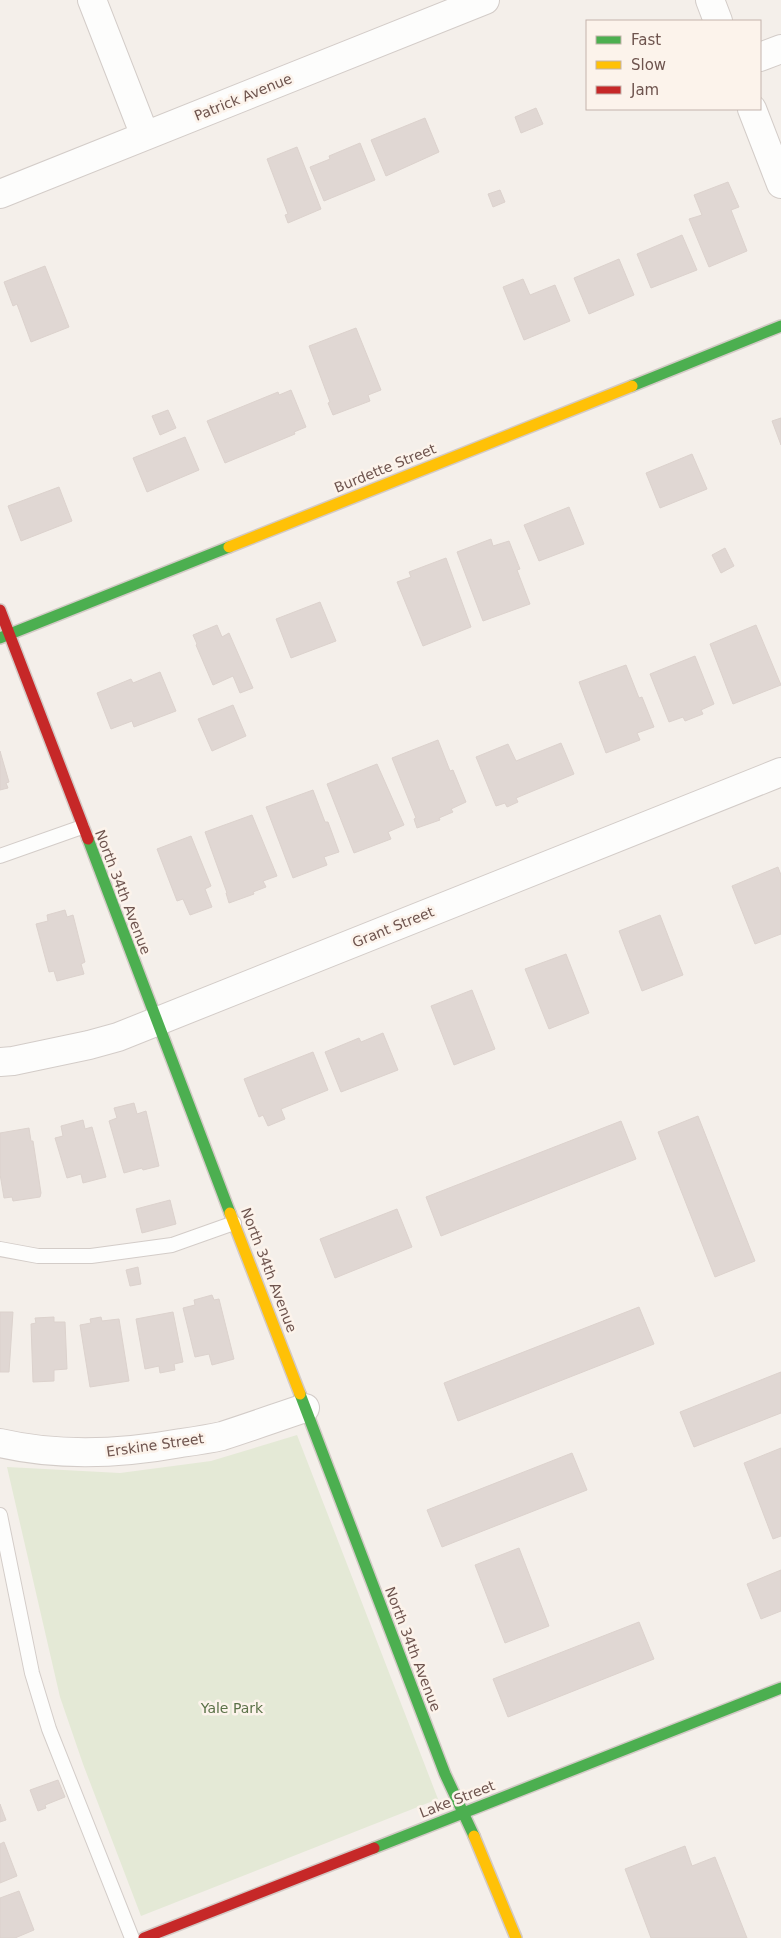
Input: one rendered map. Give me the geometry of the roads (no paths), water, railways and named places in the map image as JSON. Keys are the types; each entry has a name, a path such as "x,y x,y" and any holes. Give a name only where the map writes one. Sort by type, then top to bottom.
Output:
{"street":[{"path":"92,0 146,136"},
{"name":"Patrick Avenue","path":"0,194 485,0"},
{"path":"710,0 718,20"},
{"path":"761,57 781,49"},
{"path":"752,110 781,184"},
{"name":"Burdette Street","path":"5,636 781,326"},
{"name":"North 34th Avenue","path":"0,610 5,636 82,827 445,1774 484,1854 516,1938"},
{"name":"Grant Street","path":"0,1062 89,1045 118,1036 781,772"},
{"name":"Erskine Street","path":"0,1443 22,1448 62,1452 100,1453 144,1450 221,1436 306,1408"},
{"name":"Lake Street","path":"144,1938 781,1688"}],"lane":[{"path":"0,856 82,827"},
{"path":"0,1249 38,1256 91,1256 172,1245 234,1222"},
{"path":"0,1515 32,1673 50,1729 132,1938"}],"park label":[{"name":"Yale Park","path":"232,1708"}]}
